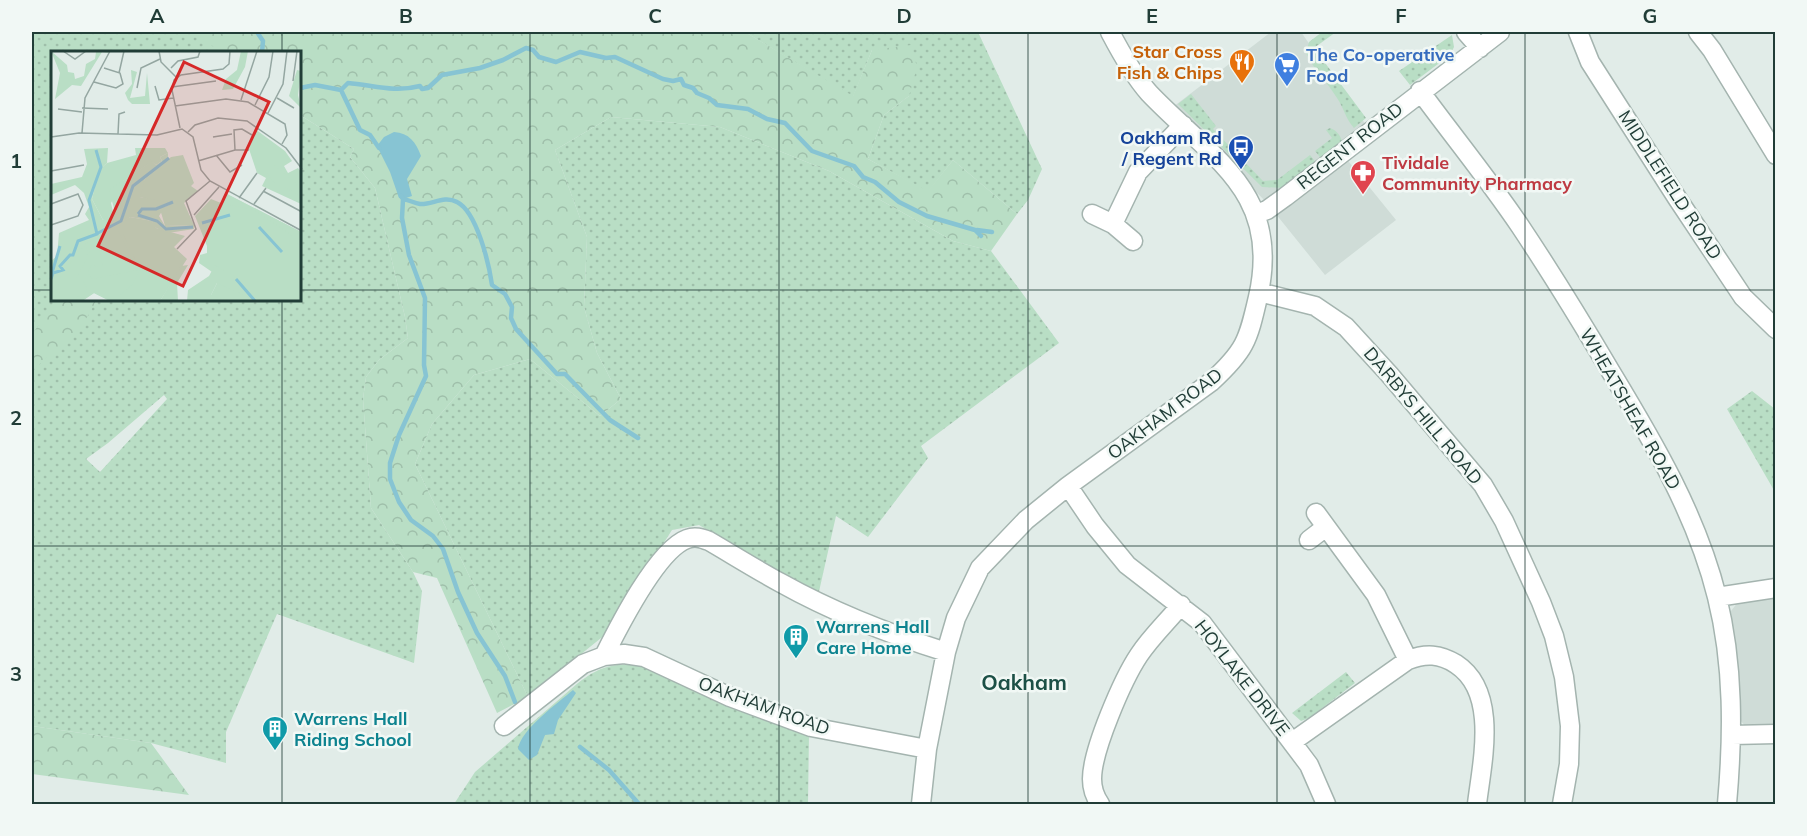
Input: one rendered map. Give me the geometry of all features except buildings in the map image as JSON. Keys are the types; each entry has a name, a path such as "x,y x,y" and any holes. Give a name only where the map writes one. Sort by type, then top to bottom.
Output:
{"street":[{"name":"OAKHAM ROAD","path":"921,804 927,749 946,652 956,618 980,568 1026,520 1068,486 1211,382 1233,362 1248,338 1261,277 1261,232 1256,214 1245,191 1222,164 1149,92 1133,73 1110,32"},
{"path":"1466,32 1480,48"},
{"name":"REGENT ROAD","path":"1256,214 1267,210 1285,197 1420,91 1500,32"},
{"name":"MIDDLEFIELD ROAD","path":"1578,32 1590,62 1677,198 1743,297 1776,329"},
{"path":"1698,32 1712,50 1776,155"},
{"name":"WHEATSHEAF ROAD","path":"1420,91 1518,224 1569,302 1671,475 1704,553 1717,597 1725,637 1732,735 1727,804"},
{"path":"1113,224 1138,172 1183,125"},
{"path":"1092,214 1113,224 1133,241"},
{"name":"DARBYS HILL ROAD","path":"1259,292 1315,306 1346,327 1463,459 1483,485 1504,521 1541,602 1554,636 1562,667 1570,726 1569,764 1562,804"},
{"name":"HOYLAKE DRIVE","path":"1068,486 1095,526 1127,565 1202,623 1309,765 1326,804"},
{"path":"1309,540 1321,520 1376,595 1408,660"},
{"path":"604,656 635,598 665,556 685,540 697,537 709,541 781,583 845,615 946,652"},
{"path":"1717,597 1776,588"},
{"path":"1100,804 1096,799 1092,781 1093,766 1108,719 1124,682 1140,655 1181,606"},
{"name":"OAKHAM ROAD","path":"504,726 583,664 604,656 624,654 644,657 730,697 812,727 869,740 927,749"},
{"path":"1292,742 1408,660 1427,655 1446,658 1468,673 1475,684 1485,722 1478,804"},
{"path":"1732,735 1776,734"}],"shaded area":[{"path":"1271,32 1301,32 1373,135 1345,157 1396,220 1325,275 1267,203 1173,107"},
{"path":"1775,592 1775,728 1747,728 1740,720 1731,611 1738,602"}],"green space":[{"path":"32,32 221,32 251,51 51,51 51,302 302,302 302,116 354,149 350,157 375,188 405,317 408,338 379,360 366,377 363,399 371,508 413,572 422,591 414,663 277,614 226,732 226,763 151,743 32,726","holes":["164,395 167,399 100,472 86,459"]},
{"path":"193,32 745,32 853,96 872,50 911,45 917,67 909,96 884,115 868,159 928,191 953,160 1017,214 991,251 953,241 829,171 720,127 611,117 555,150 587,237 584,307 597,353 621,399 600,416 530,359 474,375 432,424 415,464 528,697 497,713 437,578 413,572 371,508 363,399 366,377 379,360 408,338 375,188 350,157 354,149 302,116 302,51 220,51"},
{"path":"745,32 978,32 1042,169 1028,200 1017,214 953,160 928,192 868,159 884,115 909,96 872,50 853,97"},
{"path":"1322,32 1336,32 1314,48 1366,118 1354,128 1337,98 1306,53 1309,42"},
{"path":"1452,35 1454,47 1450,55 1410,85 1399,71"},
{"path":"1191,94 1216,126 1213,129 1263,181 1277,180 1310,155 1318,165 1284,188 1262,187 1178,104"},
{"path":"611,117 720,127 829,171 953,241 991,251 1059,343 921,446 928,458 868,537 836,516 818,596 699,525 672,530 606,634 528,697 415,464 432,424 474,375 530,359 600,416 621,399 597,353 584,307 587,237 555,150"},
{"path":"1330,128 1339,135 1342,145 1323,161 1315,151 1332,138 1326,130"},
{"path":"56,302 95,302 77,330 32,371 32,334"},
{"path":"1752,391 1775,409 1775,492 1727,409"},
{"path":"632,664 665,673 809,734 808,804 454,804 475,772 578,683 603,668"},
{"path":"1346,672 1355,683 1309,718 1301,721 1292,713"},
{"path":"32,726 151,743 189,795 32,774"}],"water":[{"path":"394,132 404,134 411,139 421,156 407,179 412,196 403,199 399,198 390,172 377,146 384,137"},
{"path":"573,690 576,693 558,720 554,734 545,735 537,755 529,760 518,749 526,733"}],"waterway":[{"path":"257,32 263,41 262,51"},
{"path":"302,88 315,85 341,90 348,83 392,89 420,86 422,89 428,88 442,75 480,68 503,60 526,48 533,50 539,57 556,62 580,52 606,58 615,57 663,79 673,81 681,79 684,85 693,88 717,105 748,109 767,119 785,123 812,151 854,166 863,177 875,182 899,202 927,216 975,230 981,236"},
{"path":"341,90 360,130 370,135 379,148"},
{"path":"401,196 403,199 420,204 452,200 464,208 481,239 492,285 505,294 512,307 511,318 516,329 557,374 565,374 610,420 638,438"},
{"path":"403,199 402,218 409,255 425,298 424,365 426,376 399,435 390,463 390,479 399,502 411,520 433,536 443,549 458,592 477,633 505,676 515,702"},
{"path":"977,230 992,232"},
{"path":"580,747 609,770 639,804"}],"place":[{"name":"Star Cross Fish & Chips","path":"1242,85"},
{"name":"The Co-operative Food","path":"1287,88"},
{"name":"Oakham Rd / Regent Rd","path":"1241,171"},
{"name":"Tividale Community Pharmacy","path":"1363,196"},
{"name":"Warrens Hall Care Home","path":"796,660"},
{"name":"Warrens Hall Riding School","path":"275,752"}],"district":[{"name":"Oakham","path":"1024,683"}]}
